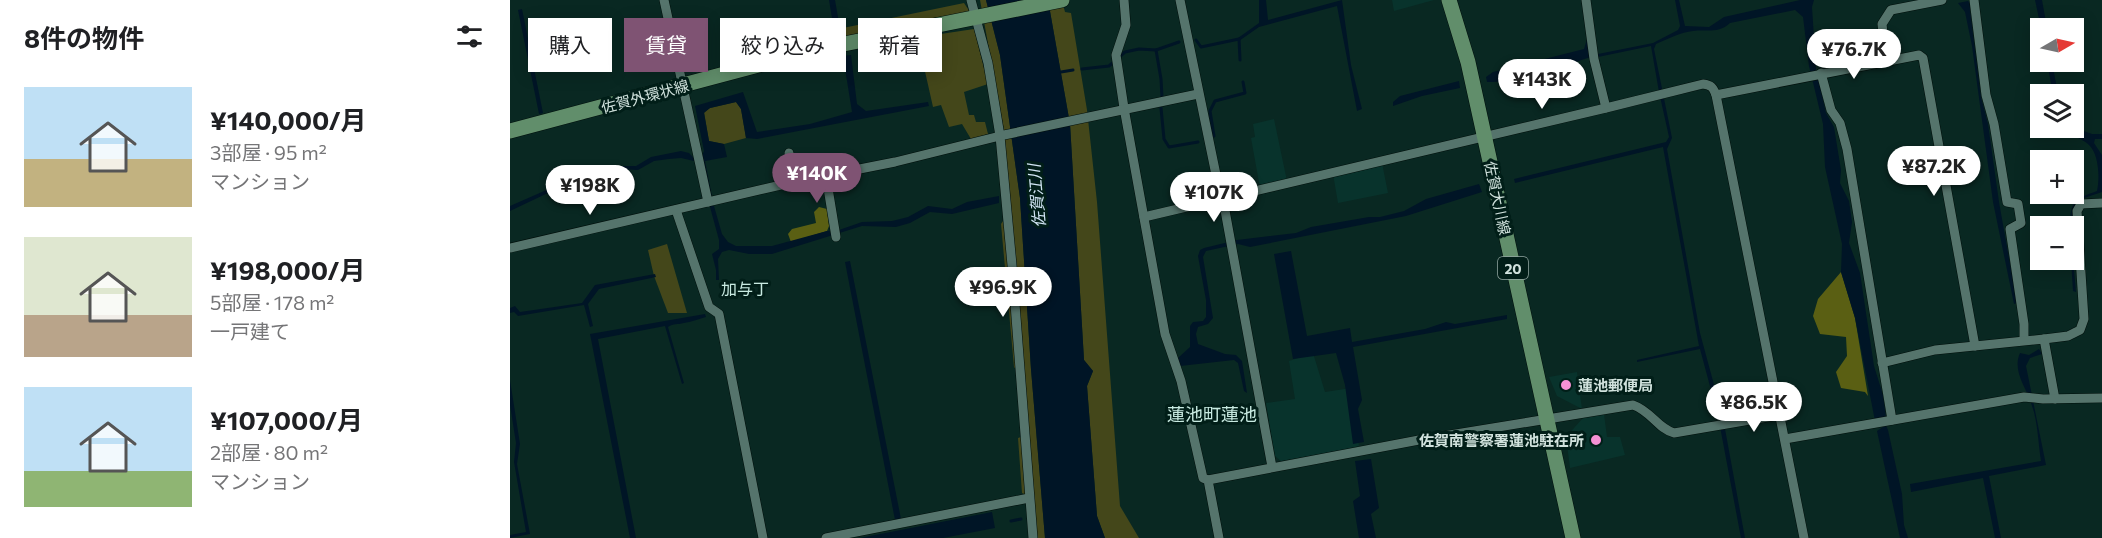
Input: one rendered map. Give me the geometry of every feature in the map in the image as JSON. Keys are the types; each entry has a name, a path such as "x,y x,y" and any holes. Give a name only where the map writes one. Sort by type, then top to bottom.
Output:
{"main road":[{"name":"佐賀外環状線","path":"510,132 819,49 1062,0"},
{"name":"佐賀大川線","path":"1449,0 1468,62 1573,538"}],"street":[{"path":"664,0 711,202"},
{"path":"971,0 978,16 1002,135 1033,538"},
{"path":"1124,0 1126,25 1117,59 1124,108 1165,333 1180,381 1203,478 1208,480 1419,440 1633,405 1645,409 1665,430 1674,433 1779,415"},
{"path":"1180,0 1198,94 1224,205 1272,467"},
{"path":"1586,0 1593,55 1606,108"},
{"path":"1886,61 1882,24 1891,5 1942,0"},
{"path":"1974,0 1986,95 1994,124 2007,202 2018,204 2021,222 2010,229 2024,324 2024,340"},
{"path":"1716,95 1919,55 1923,58 1975,346"},
{"path":"1817,74 1831,110 1840,123 1847,149 1882,363 1886,421"},
{"path":"1144,217 1702,84 1713,87 1804,538"},
{"path":"510,248 1002,135 1198,94"},
{"path":"789,153 794,182"},
{"path":"826,176 836,232"},
{"path":"1882,363 1935,350 2068,336 2080,330 2084,319 2077,210 2081,204 2102,203"},
{"path":"676,210 709,307 719,314 763,538"},
{"path":"2044,339 2055,399"},
{"path":"1785,439 2024,397 2102,398"},
{"path":"1208,480 1219,538"},
{"path":"826,538 1029,498"}],"shaded area":[{"path":"1392,0 1434,0 1394,11"},
{"path":"1274,119 1287,181 1260,188 1251,138 1255,137 1253,124"},
{"path":"1382,163 1388,193 1338,203 1333,174"},
{"path":"1313,353 1325,392 1351,388 1359,447 1281,461 1275,456 1266,403 1295,399 1289,361"},
{"path":"1577,372 1582,409 1557,396 1549,377"},
{"path":"1604,414 1607,437 1620,437 1625,455 1570,468 1566,437 1583,418"}],"green space":[{"path":"980,0 986,0 1000,55 1020,198 1045,538 1037,538 1033,498 1022,493 1018,438 1027,435 1024,380 1014,367 1001,224 1011,209 1004,130"},
{"path":"1048,0 1062,0 1065,12 1071,13 1087,110 1097,202 1120,506 1139,538 1105,538 1097,516 1087,386 1093,371 1084,360 1070,124"},
{"path":"964,3 970,12 933,18 891,18"},
{"path":"858,25 858,34 846,36 846,27"},
{"path":"974,29 988,84 964,92 969,115 974,115 976,122 985,122 988,134 971,139 962,124 949,127 941,105 933,107 925,72 942,72 942,34"},
{"path":"736,102 741,109 746,138 724,144 709,141 704,112 710,108"},
{"path":"819,207 827,209 829,226 827,231 791,242 788,234 792,229 816,223 814,212"},
{"path":"667,244 687,313 668,313 654,276 648,250"},
{"path":"1841,272 1855,318 1868,396 1865,392 1841,388 1836,372 1847,356 1846,337 1820,334 1813,316 1818,299"}],"water":[{"path":"829,0 835,0 838,18 832,18"},
{"name":"佐賀江川","path":"986,0 1048,0 1070,124 1084,360 1093,371 1087,386 1097,516 1105,538 1045,538 1020,198 1000,55"},
{"path":"1259,0 1266,0 1268,20 1342,0 1351,65 1362,109 1357,111 1337,6 1259,27 1239,41 1238,38 1259,23"},
{"path":"1675,0 1679,0 1685,26 1709,27 1724,17 1800,0 1814,0 1812,7 1816,69 1826,113 1834,127 1841,170 1840,183 1849,201 1852,222 1849,243 1860,273 1874,366 1883,395 1886,418 1883,419 1888,430 1902,494 1904,525 1908,538 1900,538 1877,431 1883,427 1880,420 1875,421 1855,318 1841,272 1842,244 1825,167 1823,124 1809,66 1803,17 1795,10 1730,23 1722,29 1688,32 1656,44 1654,49 1672,138 1667,149 1700,333 1723,418 1745,538 1741,538 1718,416 1700,349 1637,362 1637,360 1699,346 1663,147 1515,183 1514,179 1666,142 1669,137 1651,46 1589,58 1554,72 1535,76 1493,82 1487,82 1486,77 1493,72 1584,49 1587,39 1589,50 1598,54 1653,43 1678,30 1680,26"},
{"path":"2035,0 2042,0 2045,18 2039,18"},
{"path":"1968,1 1971,4 1981,97 1988,124 2017,303 2014,304 1993,202 1972,46 1965,12 1958,3"},
{"path":"522,9 528,39 528,60 518,10"},
{"path":"851,55 857,104 866,111 928,102 929,106 757,139 746,138 741,109 736,102 710,108 704,113 709,141 724,144 727,157 705,161 714,206 722,234 728,242 736,246 772,246 827,231 839,230 862,222 892,221 908,217 928,206 952,209 967,202 999,196 999,203 952,214 930,212 910,223 896,227 862,226 772,254 749,254 729,250 722,252 718,259 719,280 716,280 712,254 719,249 719,240 710,207 702,156 704,151 695,106 743,92 757,132 810,124 852,112 846,72 846,56"},
{"path":"531,72 535,72 543,113 539,114"},
{"path":"2049,72 2054,72 2056,84 2051,84"},
{"path":"1459,81 1460,88 1422,96 1393,106 1393,102 1400,96"},
{"path":"2084,131 2102,134 2102,139 2095,139 2094,143 2102,155 2102,192 2084,198 2097,191 2098,173 2092,148 2079,138 2084,138"},
{"path":"681,151 689,153 694,161 681,158 669,159 654,161 638,170 621,169 590,173 510,211 510,206 567,181 586,170 604,166 636,166 651,157"},
{"path":"1479,184 1482,192 1406,216 1250,247 1238,244 1206,251 1203,257 1213,318 1208,324 1198,327 1196,334 1198,344 1225,354 1236,355 1242,361 1247,393 1244,391 1238,363 1234,360 1180,366 1178,358 1190,347 1190,326 1193,322 1203,321 1206,317 1206,300 1198,256 1200,250 1237,240 1296,233 1311,227 1380,217 1404,211 1426,199"},
{"path":"2076,204 2075,216 2071,216 2071,211"},
{"path":"1291,251 1307,336 1350,328 1352,342 1425,329 1446,322 1455,324 1507,315 1507,319 1353,347 1362,400 1358,409 1364,442 1353,444 1345,385 1336,353 1293,359 1274,254"},
{"path":"850,261 901,519 895,520 845,262"},
{"path":"2072,270 2074,270 2076,292 2073,291"},
{"path":"655,274 656,277 599,289 588,304 593,326 590,327 584,305 518,316 514,312 510,313 510,308 515,306 520,312 582,303 595,285"},
{"path":"705,314 706,317 668,327 684,383 682,384 665,326 598,339 636,538 630,538 590,334"},
{"path":"2039,349 2042,354 2030,358 2026,366 2046,465 1989,476 2001,538 1995,538 1983,478 1911,492 1910,484 2041,461 2035,417 2018,366 2020,353 2029,355"},
{"path":"510,380 520,444 517,464 530,534 510,538 510,535 526,532 514,462 516,443 510,405"},
{"path":"1371,459 1379,508 1371,514 1376,538 1359,538 1353,501 1360,496 1355,461"},
{"path":"992,512 995,528 943,538 860,538"}],"waterway":[{"path":"1196,40 1201,47 1239,39 1240,60"},
{"path":"1082,69 1109,66 1125,52 1139,49 1156,50 1179,42"},
{"path":"1156,50 1162,97"},
{"path":"1061,72 1073,70"},
{"path":"1214,136 1210,111 1215,101 1245,93 1243,82"},
{"path":"1161,108 1164,139 1169,147 1198,142"},
{"path":"1011,521 1021,519"}],"place":[{"name":"蓮池郵便局","path":"1566,385"},
{"name":"佐賀南警察署蓮池駐在所","path":"1596,440"}],"district":[{"name":"加与丁","path":"745,288"},
{"name":"蓮池町蓮池","path":"1212,414"}]}
